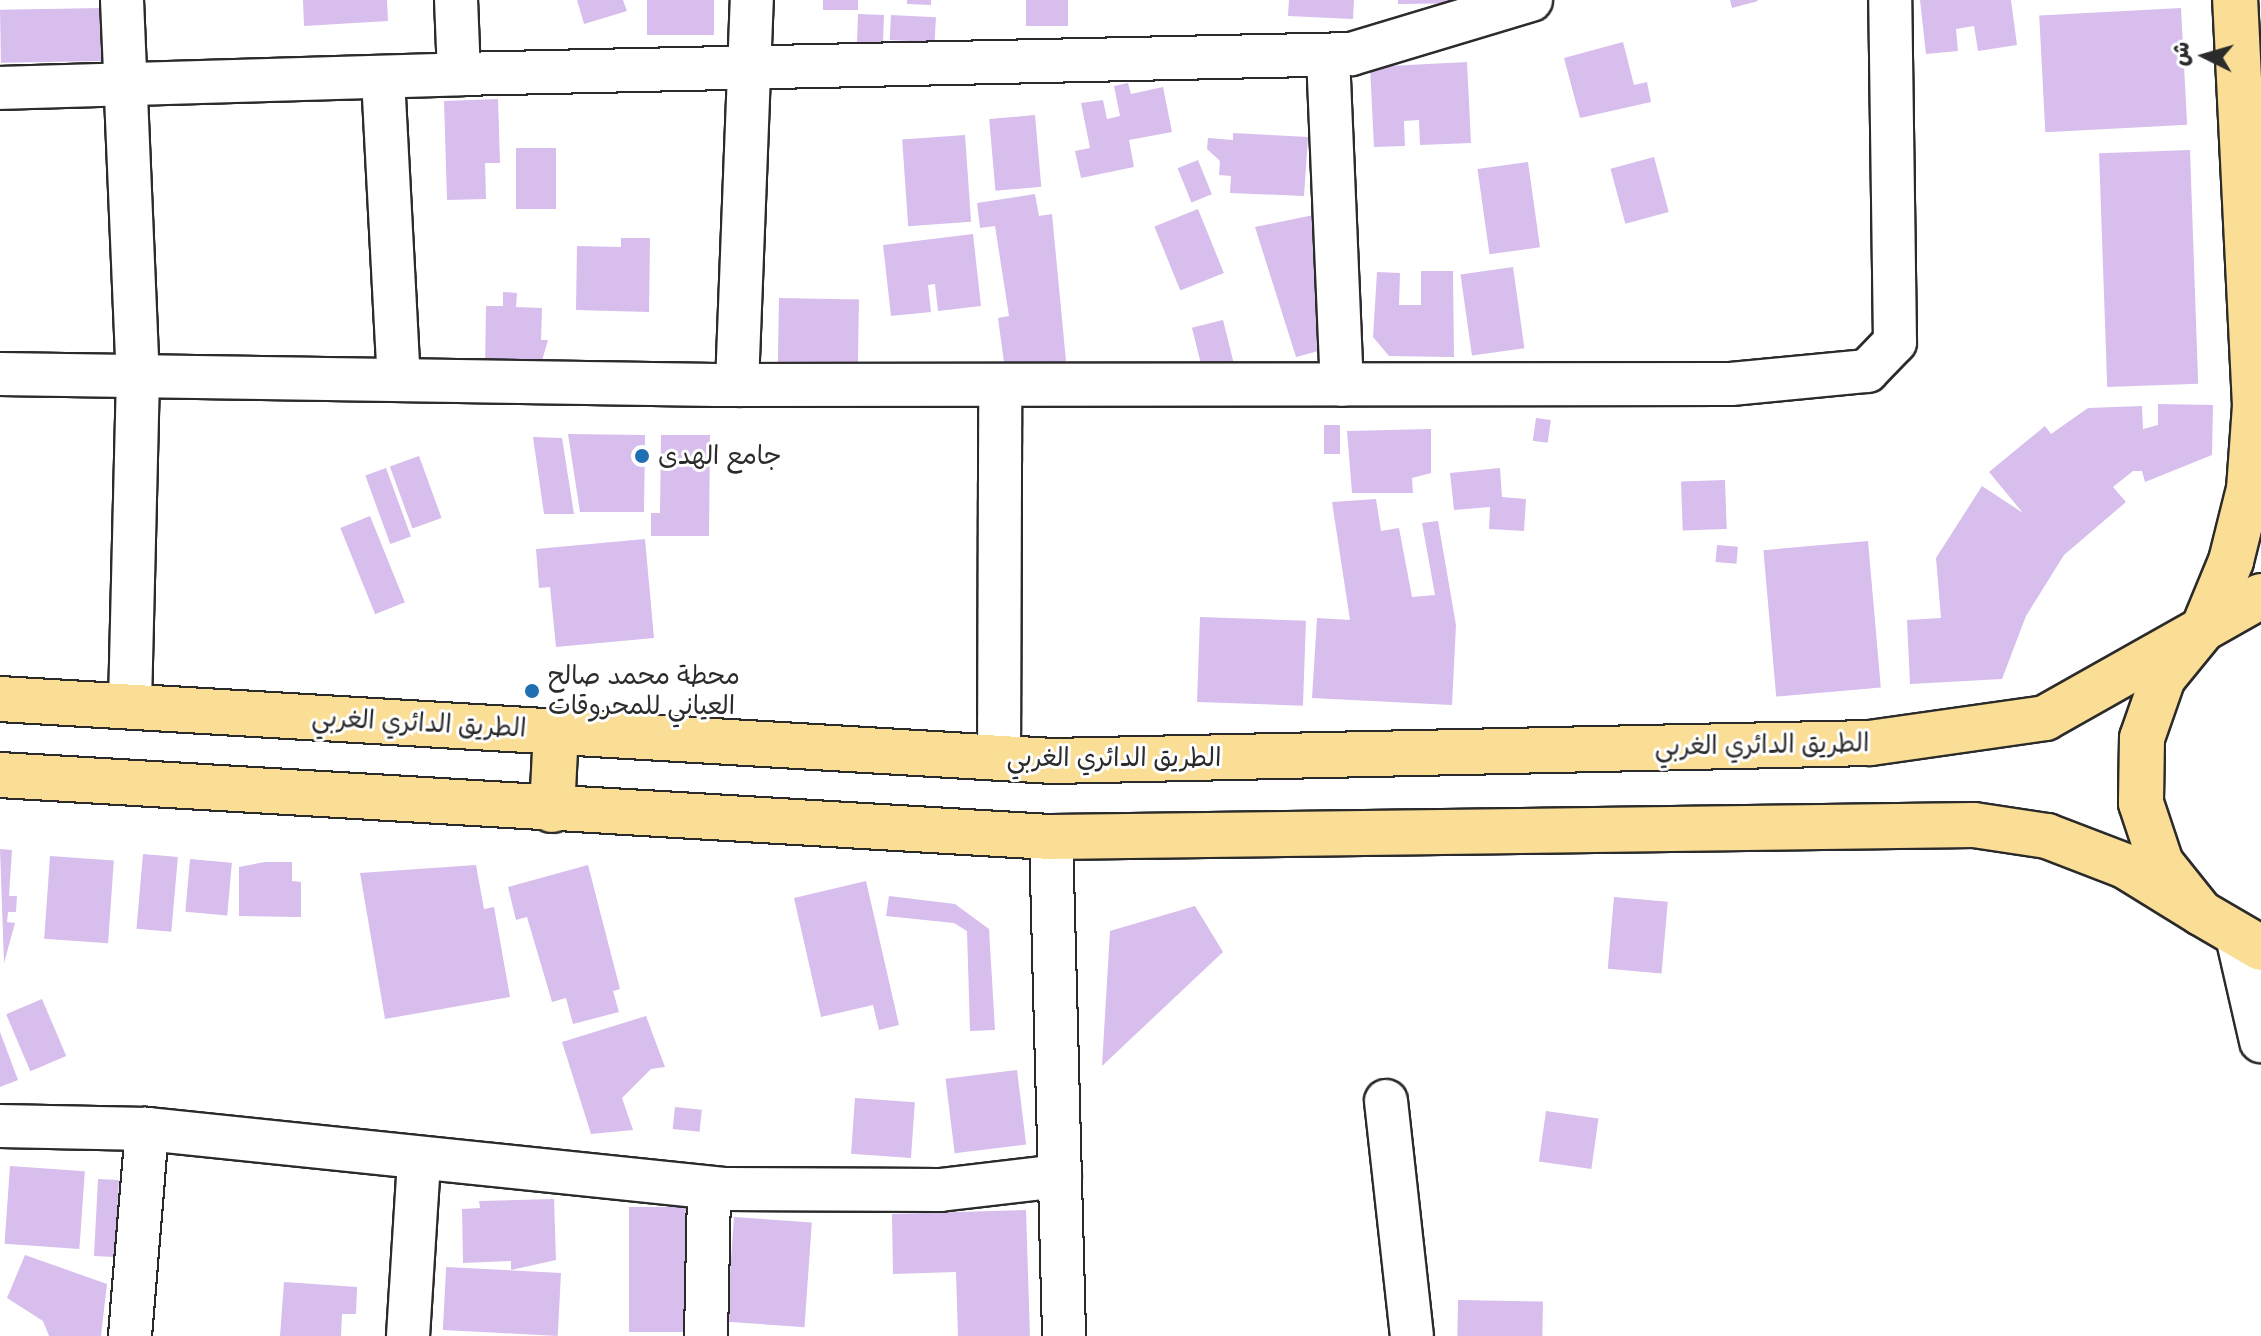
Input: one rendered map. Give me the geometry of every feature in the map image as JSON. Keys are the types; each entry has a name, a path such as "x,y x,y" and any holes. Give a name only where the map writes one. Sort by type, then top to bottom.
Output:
{"main road":[{"path":"2201,913 2161,863 2141,803 2142,738 2163,678 2203,629 2249,489 2255,406 2235,0"},
{"name":"الطريق الدائري الغربي","path":"0,699 999,759 1870,743 1966,734 2045,718 2261,596"},
{"path":"552,810 556,731"},
{"path":"0,775 552,810 1051,837 1974,825 2047,836 2125,866 2249,942"}],"street":[{"path":"122,0 138,376 130,706"},
{"path":"456,0 459,74"},
{"path":"737,385 753,72 752,0"},
{"path":"0,88 126,88 459,74 753,72 1328,55 1531,0"},
{"path":"0,374 737,385 1342,385 1731,384 1867,371 1895,342 1890,0"},
{"path":"1328,55 1342,385"},
{"path":"383,78 399,380"},
{"path":"999,759 1000,385"},
{"path":"1051,837 1064,1336"},
{"path":"2249,942 2261,1041"},
{"path":"1386,1101 1412,1336"},
{"path":"0,1126 147,1129 419,1161 709,1188 940,1190 1060,1176"},
{"path":"130,1336 147,1129"},
{"path":"408,1336 419,1161"},
{"path":"706,1336 709,1188"}],"building":[{"path":"303,0 387,0 388,21 304,26"},
{"path":"577,0 623,0 627,11 584,24"},
{"path":"647,0 714,0 714,35 647,35"},
{"path":"823,0 858,0 858,10 823,10"},
{"path":"907,0 931,0 931,5 907,4"},
{"path":"1026,0 1068,0 1068,26 1026,26"},
{"path":"1289,0 1354,0 1353,19 1288,16"},
{"path":"1398,0 1478,0 1478,3 1398,4"},
{"path":"1730,0 1757,0 1758,1 1732,8"},
{"path":"1920,0 2011,0 2017,45 1978,51 1974,26 1956,29 1958,51 1926,54"},
{"path":"103,8 104,61 1,63 0,10"},
{"path":"2181,8 2187,125 2045,132 2039,15"},
{"path":"858,14 884,15 883,43 857,42"},
{"path":"891,15 936,17 935,42 890,40"},
{"path":"1623,42 1634,85 1647,82 1651,102 1580,118 1564,58"},
{"path":"1467,62 1471,143 1420,145 1419,120 1404,121 1405,146 1374,147 1370,67"},
{"path":"1128,83 1131,94 1163,87 1172,132 1129,140 1134,167 1081,178 1075,151 1090,148 1081,103 1103,100 1107,119 1120,116 1114,86"},
{"path":"498,99 500,163 485,163 486,199 447,200 444,101"},
{"path":"1035,115 1041,187 995,191 989,119"},
{"path":"1233,133 1308,137 1304,196 1230,193 1231,176 1219,175 1220,161 1207,149 1208,138 1233,140"},
{"path":"965,135 971,222 908,226 902,139"},
{"path":"516,148 556,148 556,209 516,209"},
{"path":"2190,150 2198,384 2107,387 2099,153"},
{"path":"1654,157 1669,212 1625,224 1611,169"},
{"path":"1198,160 1212,194 1191,203 1178,168"},
{"path":"1528,162 1540,247 1489,254 1477,169"},
{"path":"1035,194 1039,216 1052,214 1066,361 1005,370 998,318 1009,316 995,226 980,228 977,203"},
{"path":"1198,209 1224,273 1180,291 1154,227"},
{"path":"1333,211 1337,346 1296,357 1255,227"},
{"path":"973,234 981,306 938,311 935,284 928,285 931,312 891,316 883,245"},
{"path":"621,238 650,238 649,312 576,310 577,246 621,247"},
{"path":"1513,267 1524,348 1472,356 1461,274"},
{"path":"1421,271 1453,271 1454,357 1389,356 1373,337 1377,272 1400,273 1399,305 1421,305"},
{"path":"503,292 517,293 516,307 542,308 541,340 548,340 541,364 485,371 486,306 503,306"},
{"path":"779,298 859,299 858,364 778,363"},
{"path":"1223,320 1234,364 1203,371 1192,328"},
{"path":"2158,404 2213,405 2212,455 2145,482 2142,471 2133,471 2113,487 2126,502 2064,555 2026,616 2002,679 1910,684 1907,620 1941,618 1936,558 1982,486 2023,513 1989,472 2045,426 2051,434 2088,408 2142,406 2143,429 2158,425"},
{"path":"1536,418 1551,420 1548,443 1533,441"},
{"path":"1324,425 1340,425 1340,454 1324,454"},
{"path":"1431,429 1431,473 1412,478 1413,493 1352,493 1347,431"},
{"path":"568,434 645,435 644,512 580,512"},
{"path":"661,435 710,435 709,536 651,536 651,513 660,513"},
{"path":"533,437 562,438 574,514 544,514"},
{"path":"419,456 442,518 412,529 390,467"},
{"path":"386,468 411,537 390,544 365,476"},
{"path":"1500,468 1502,497 1526,499 1524,531 1489,529 1490,507 1454,510 1450,473"},
{"path":"1725,480 1727,529 1683,531 1681,482"},
{"path":"1376,499 1381,531 1399,528 1412,597 1435,595 1422,523 1438,521 1456,625 1452,705 1312,698 1317,618 1350,620 1332,502"},
{"path":"370,516 405,602 375,614 340,528"},
{"path":"645,539 654,638 556,647 550,587 539,588 536,549"},
{"path":"1868,541 1881,687 1776,697 1763,550"},
{"path":"1717,545 1738,547 1736,564 1716,562"},
{"path":"1200,617 1306,621 1303,706 1197,702"},
{"path":"0,849 12,850 9,896 17,896 16,912 8,912 7,922 15,923 4,963"},
{"path":"143,854 178,857 171,932 136,929"},
{"path":"50,856 114,860 108,943 44,939"},
{"path":"190,859 232,863 227,915 185,912"},
{"path":"265,862 292,862 292,881 301,882 301,917 239,916 239,867"},
{"path":"476,865 484,909 494,907 510,997 385,1019 360,873"},
{"path":"588,865 620,989 613,991 619,1012 573,1024 566,998 552,1002 527,917 516,920 508,887"},
{"path":"866,881 899,1025 879,1030 873,1005 821,1017 794,898"},
{"path":"889,896 955,904 989,929 995,1030 970,1031 967,931 954,923 886,916"},
{"path":"1614,897 1668,902 1662,973 1608,969"},
{"path":"1195,906 1223,952 1102,1066 1110,931"},
{"path":"42,999 66,1056 30,1071 6,1014"},
{"path":"646,1016 665,1067 651,1069 622,1098 633,1130 591,1134 562,1042"},
{"path":"0,1032 18,1080 0,1087"},
{"path":"1017,1070 1026,1144 955,1153 946,1079"},
{"path":"855,1098 915,1102 911,1158 851,1154"},
{"path":"675,1107 702,1110 700,1132 673,1129"},
{"path":"1546,1111 1598,1118 1591,1169 1539,1162"},
{"path":"10,1166 85,1171 79,1249 5,1244"},
{"path":"98,1179 119,1180 115,1257 94,1256"},
{"path":"554,1199 556,1260 511,1270 511,1261 463,1263 462,1209 480,1208 479,1201"},
{"path":"629,1207 697,1207 697,1332 629,1332"},
{"path":"1026,1210 1030,1336 958,1336 956,1272 893,1274 892,1214"},
{"path":"734,1217 812,1222 804,1327 727,1322"},
{"path":"25,1255 107,1284 101,1336 49,1336 43,1321 7,1298"},
{"path":"446,1267 561,1273 558,1336 443,1330"},
{"path":"284,1282 357,1287 356,1314 342,1314 341,1336 280,1336"},
{"path":"1458,1300 1543,1301 1542,1336 1457,1336"}],"place":[{"name":"جامع الهدى","path":"642,456"},
{"name":"محطة محمد صالح العياني للمحروقات","path":"532,691"}]}
